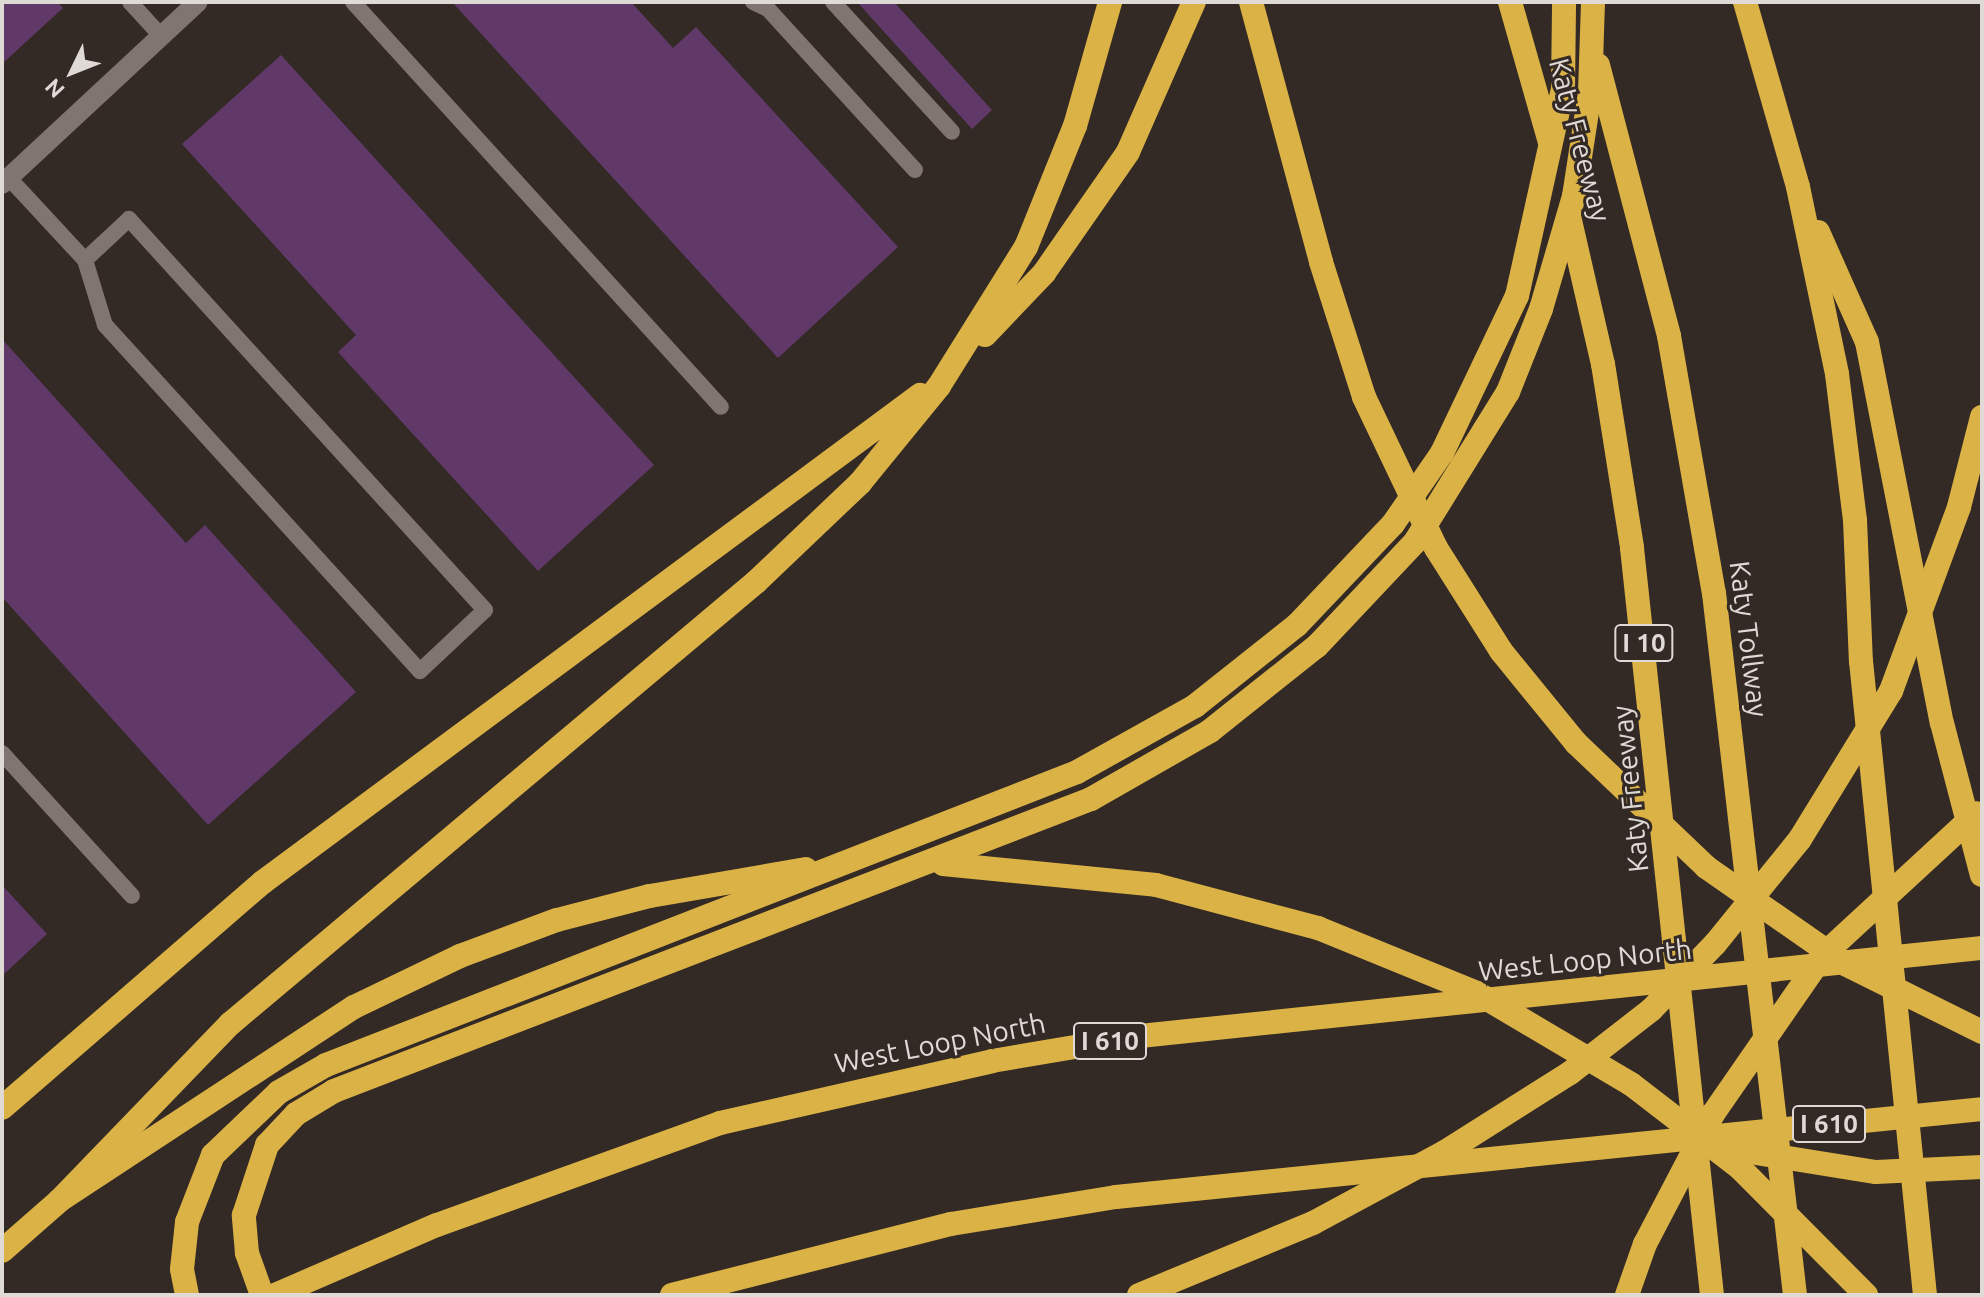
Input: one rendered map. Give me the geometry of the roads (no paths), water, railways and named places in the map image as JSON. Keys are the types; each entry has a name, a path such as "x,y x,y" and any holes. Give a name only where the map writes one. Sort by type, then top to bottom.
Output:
{"highway":[{"path":"2,1251 60,1200 242,1013 756,582 860,483 939,386 1026,247 1075,126 1110,2"},
{"path":"2,1108 263,882 868,439 930,386 1044,273 1088,215 1128,152 1194,2"},
{"path":"1251,2 1321,262 1364,397 1436,548 1501,651 1576,743 1706,867 1845,964 1982,1032"},
{"name":"Katy Freeway","path":"1510,2 1563,189 1600,349 1632,548 1712,1295"},
{"path":"187,1295 182,1269 187,1222 202,1179 213,1155 241,1123 279,1092 326,1065 1020,796 1137,741 1240,673 1343,582 1393,524 1442,453 1517,296 1563,89 1564,2"},
{"name":"Katy Tollway","path":"1578,2 1641,219 1696,480 1714,593 1795,1295"},
{"path":"262,1295 247,1253 244,1215 251,1182 267,1145 296,1114 334,1091 1031,826 1153,767 1257,698 1317,646 1415,542 1463,471 1508,392 1541,309 1574,196 1590,93 1593,2"},
{"path":"1745,2 1798,187 1837,374 1855,520 1861,661 1925,1295"},
{"path":"1798,187 1867,342 1942,723 1982,875"},
{"path":"1139,1295 1313,1223 1445,1152 1570,1073 1651,1010 1715,944 1800,839 1891,691 1959,507 1982,417"},
{"path":"1627,1295 1645,1244 1713,1114 1823,955 1982,810"},
{"path":"60,1200 354,1007 460,956 557,920 650,896 794,870 975,865 1156,885 1241,905 1318,928 1477,993 1631,1084 1728,1158 1866,1295"},
{"name":"West Loop North","path":"275,1295 587,1167 720,1123 963,1067 1140,1036 1982,948"},
{"name":"I 610","path":"672,1295 951,1224 1116,1197 1982,1109"},
{"path":"1675,1139 1876,1172 1982,1167"}],"street":[{"path":"5,181 198,2"}],"lane":[{"path":"130,2 161,36"},
{"path":"353,2 721,407"},
{"path":"833,2 952,132"},
{"path":"765,4 915,170"},
{"path":"5,181 85,260 105,325 420,671 485,610 129,219 85,260"},
{"path":"2,753 132,896"}]}
